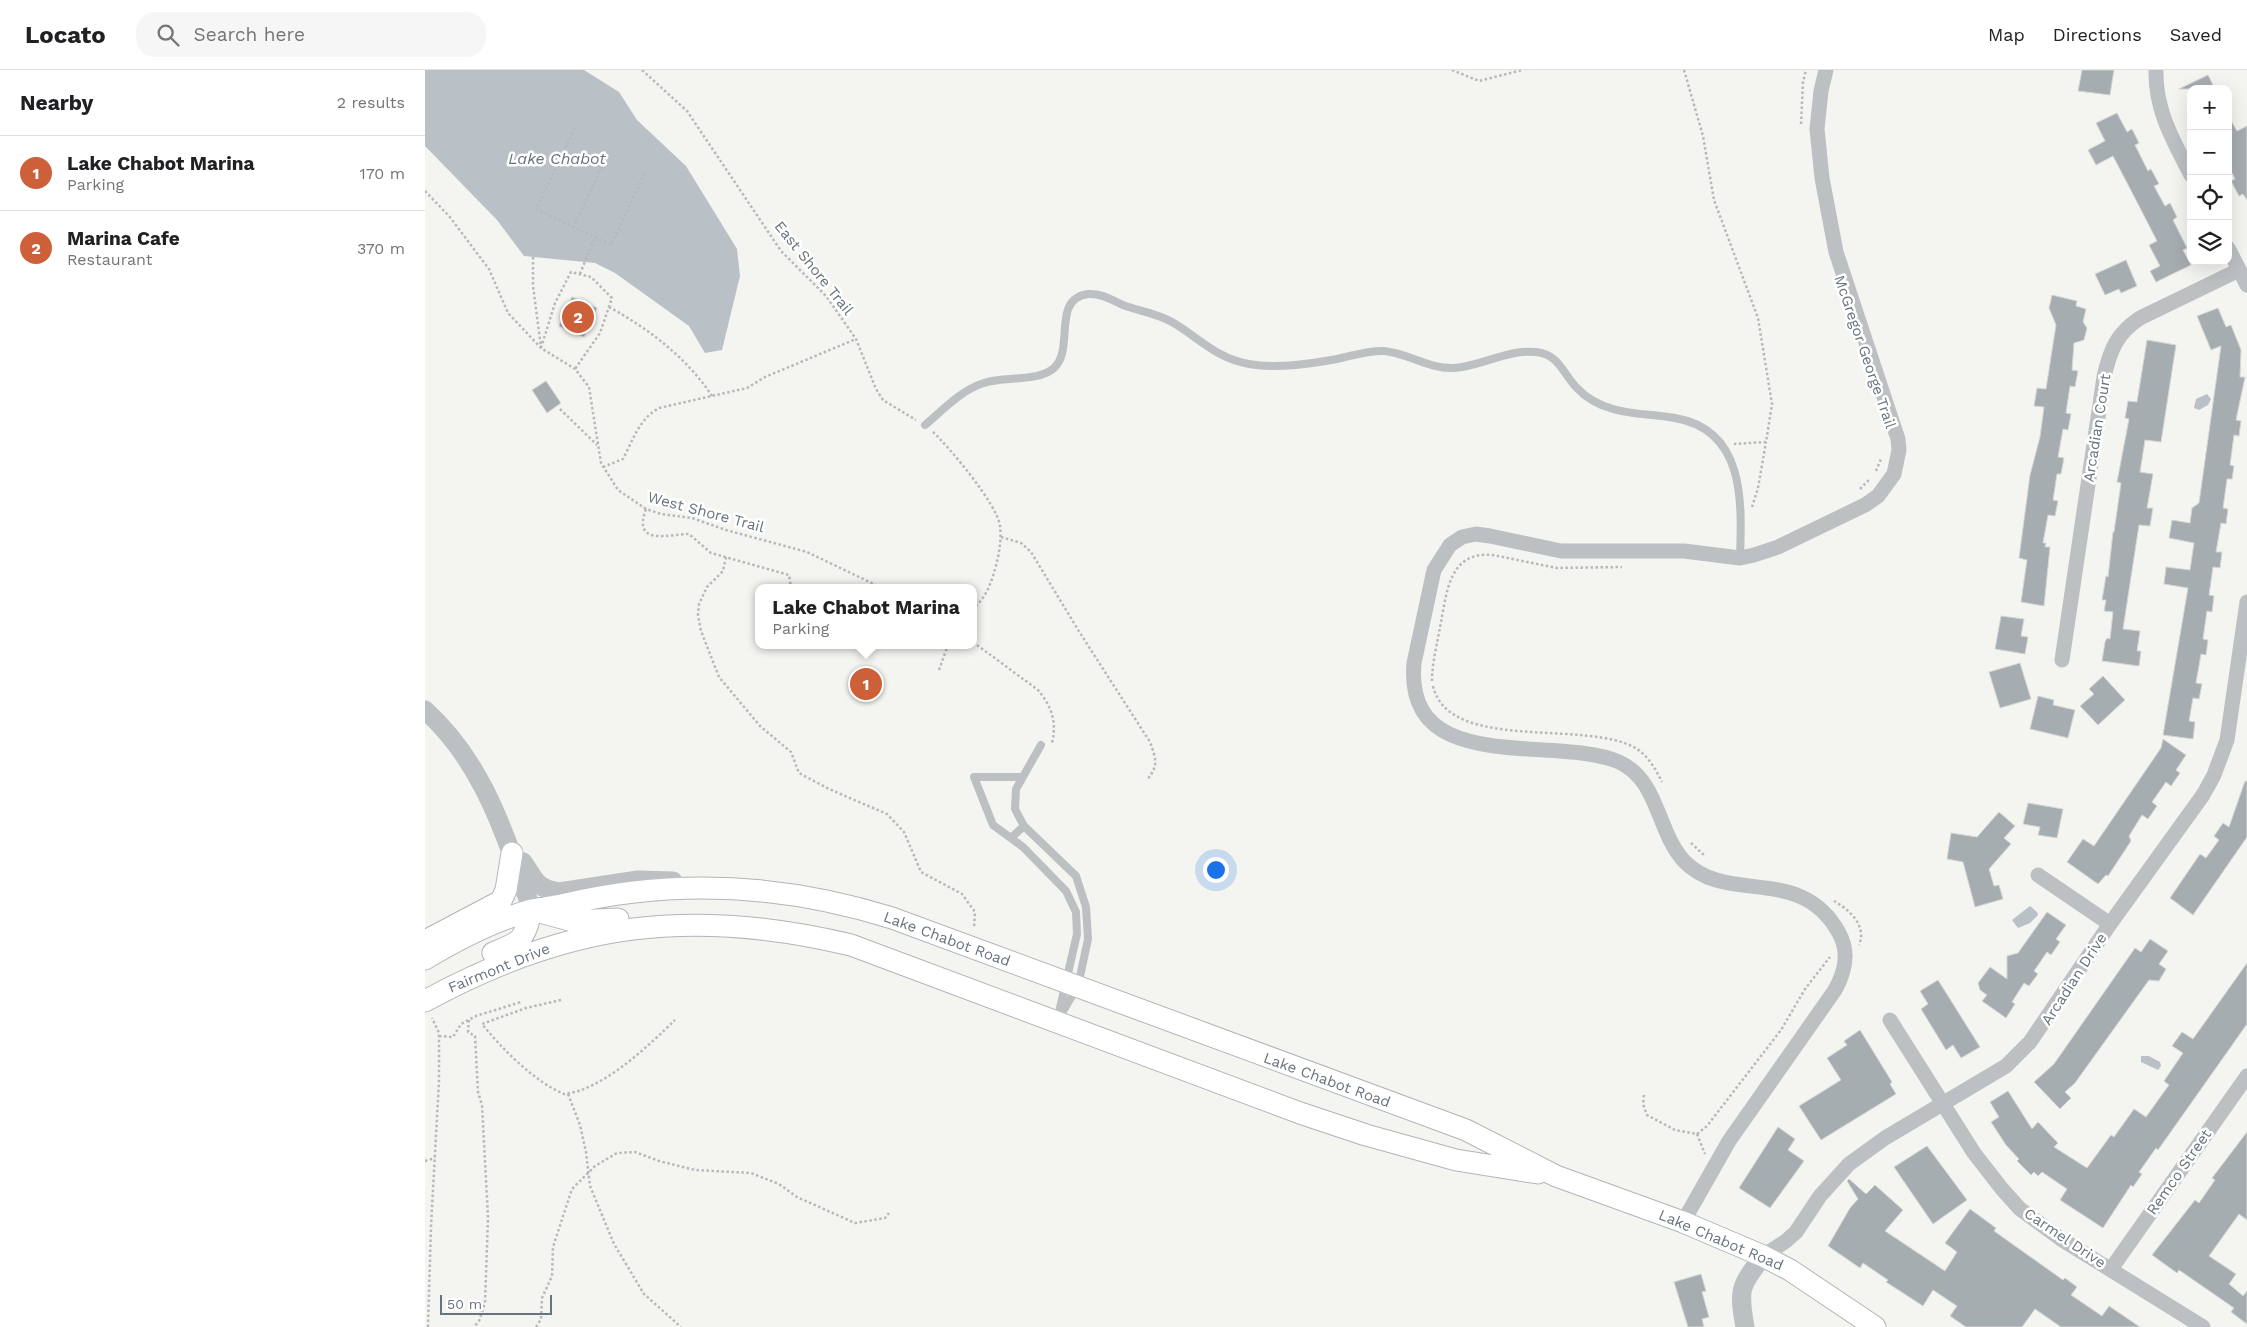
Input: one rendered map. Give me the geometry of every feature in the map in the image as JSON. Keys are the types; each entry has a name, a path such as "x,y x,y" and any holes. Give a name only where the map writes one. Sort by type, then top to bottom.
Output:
{"main road":[{"path":"425,941 501,901 506,890 512,852"},
{"name":"Lake Chabot Road","path":"532,910 614,894 711,887 787,892 847,904 892,918 1307,1073 1466,1130 1556,1176 1683,1222 1763,1256 1790,1270 1875,1327"},
{"path":"425,986 517,944 525,934 532,910"},
{"path":"425,959 475,932 532,910 573,921 603,921 638,917 673,925"},
{"name":"Lake Chabot Road","path":"575,940 616,931 673,925 768,928 851,944 1300,1113 1366,1135 1456,1160 1556,1176"},
{"name":"Fairmont Drive","path":"427,1006 494,967 547,947 575,940"}],"street":[{"path":"1683,1222 1729,1141 1835,990 1842,977 1845,963 1842,938 1829,918 1804,897 1775,888 1723,881 1705,876 1694,869 1673,846 1645,785 1631,770 1620,762 1589,754 1488,745 1469,741 1442,730 1426,716 1419,705 1413,678 1414,664 1434,570 1450,545 1462,537 1476,534 1491,536 1561,551 1683,551 1740,558 1778,547 1865,506 1887,486 1898,463 1899,450 1895,426 1842,274 1824,187 1817,129 1819,101 1825,70"},
{"path":"2156,70 2158,102 2164,121 2187,167"},
{"path":"2232,256 2247,285"},
{"name":"Arcadian Court","path":"2062,660 2104,377 2113,344 2128,326 2140,318 2239,270"},
{"name":"Arcadian Drive","path":"1763,1256 1786,1242 1796,1232 1820,1196 1849,1164 1885,1138 2007,1066 2030,1042 2110,924 2203,795 2223,756 2230,725 2247,605"},
{"path":"425,710 448,733 472,764 496,811 532,910"},
{"path":"512,852 524,863 535,882 553,891 570,891 638,880 681,881 711,887"},
{"path":"2038,875 2110,924"},
{"name":"Carmel Drive","path":"1890,1020 1989,1174 2020,1209 2061,1239 2203,1327"},
{"name":"Remco Street","path":"2111,1269 2247,1076"},
{"path":"1745,1327 1741,1290 1744,1280 1763,1256"}],"lane":[{"path":"925,426 963,393 975,386 999,379 1044,375 1055,368 1063,357 1067,311 1075,300 1086,294 1093,294 1164,318 1228,359 1256,366 1296,365 1384,351 1434,367 1455,368 1515,353 1535,351 1545,353 1554,358 1577,389 1596,403 1622,412 1677,418 1690,422 1703,428 1723,445 1729,456 1736,479 1740,558"},
{"path":"1041,745 1029,768 1021,777 1016,789 1015,809 1025,826 1076,876 1086,907 1088,939 1057,1021"},
{"path":"1021,777 974,777 993,825 1023,847 1066,891 1076,912 1077,934 1072,984 1057,1021"},
{"path":"1011,838 1025,826"}],"path":[{"name":"East Shore Trail","path":"642,70 687,111 781,251 826,296 856,339 876,389 883,400 925,426 967,471 993,508 1000,524 1001,536 997,564 988,589 977,605"},
{"path":"1452,70 1479,81 1522,70"},
{"path":"1685,70 1703,136 1714,200 1758,318 1772,404 1758,488 1740,532"},
{"path":"1801,130 1803,82 1806,70"},
{"path":"575,128 536,209 594,239 611,245 645,173"},
{"path":"573,228 608,154"},
{"name":"West Shore Trail","path":"425,191 449,216 489,269 508,313 541,348 575,369 589,387 603,467 618,490 646,509 661,514 692,518 726,530 807,552 874,584"},
{"path":"580,274 594,239"},
{"path":"533,257 533,286 541,348"},
{"path":"541,348 555,303 571,272 591,277 612,298 600,333 575,369"},
{"path":"609,308 633,321 667,347 702,381 712,396"},
{"path":"603,467 623,459 632,438 649,413 659,408 747,388 765,377 856,339"},
{"path":"560,409 598,446"},
{"path":"1723,445 1766,442"},
{"path":"1857,491 1872,478 1882,454"},
{"path":"646,509 643,523 645,530 650,535 656,538 689,534 711,553 789,575 790,584"},
{"path":"1001,536 1021,543 1031,552 1149,742 1156,760 1155,770 1147,780"},
{"path":"1625,567 1557,568 1493,555 1484,554 1469,558 1457,569 1448,586 1433,662 1432,685 1435,696 1447,710 1476,724 1512,730 1587,735 1623,743 1637,749 1647,759 1664,786"},
{"path":"726,557 723,571 702,597 698,615 701,631 719,677 760,726 791,752 799,773 891,817 904,832 921,872 962,894 975,912 974,948"},
{"path":"977,645 1038,690 1046,700 1055,728 1048,751"},
{"path":"939,670 947,649"},
{"path":"1689,842 1710,860"},
{"path":"1832,900 1859,923 1862,938 1854,950"},
{"path":"1644,1094 1643,1104 1647,1115 1675,1130 1697,1134 1707,1126 1781,1030 1792,1009 1822,965 1837,953"},
{"path":"561,1000 526,1008 482,1024 506,1053 551,1088 567,1093 602,1081 654,1041 675,1020"},
{"path":"439,1036 453,1037 461,1024 491,1010 521,1002"},
{"path":"427,1006 439,1036 428,1327"},
{"path":"469,1020 467,1032 475,1036 478,1092 482,1106 488,1217 485,1303 479,1321 474,1327"},
{"path":"567,1093 580,1125 588,1172 597,1205 623,1260 644,1294 681,1327"},
{"path":"536,1327 541,1319 542,1298 552,1276 553,1247 569,1195 572,1189 588,1172 611,1155 630,1151 695,1170 751,1173 779,1184 797,1197 855,1223 885,1218 889,1213"},
{"path":"425,1161 435,1158"}],"water":[{"name":"Lake Chabot","path":"425,70 584,70 619,92 637,120 686,166 737,249 740,276 722,350 705,353 689,326 615,273 595,263 524,256 497,220 425,146"},
{"path":"2207,394 2211,399 2208,405 2199,410 2194,408 2196,399"},
{"path":"2030,906 2038,915 2030,923 2018,928 2012,920"},
{"path":"2141,1056 2149,1056 2160,1062 2161,1066 2158,1070 2141,1062"}],"building":[{"path":"2082,70 2114,70 2110,95 2078,91"},
{"path":"2208,75 2213,85 2187,85"},
{"path":"2117,113 2127,132 2132,129 2139,143 2135,145 2148,171 2151,169 2159,184 2154,186 2165,206 2170,203 2177,217 2173,220 2187,248 2183,250 2187,258 2187,265 2191,265 2156,282 2150,271 2160,266 2149,245 2157,241 2137,202 2113,156 2096,165 2088,150 2105,141 2096,123"},
{"path":"2232,122 2237,131 2247,126 2247,200 2243,194 2239,196 2232,183 2235,179 2232,173"},
{"path":"2126,260 2137,286 2121,293 2119,289 2105,295 2095,274"},
{"path":"2052,295 2077,301 2076,306 2086,309 2083,322 2087,328 2084,340 2074,343 2072,370 2078,371 2075,387 2070,386 2066,413 2071,414 2068,430 2063,429 2058,457 2064,458 2061,474 2057,474 2053,500 2058,501 2055,516 2048,515 2043,543 2046,543 2045,547 2050,547 2044,606 2021,602 2027,560 2019,558 2030,475 2040,437 2044,407 2034,406 2037,388 2046,389 2056,325 2049,308"},
{"path":"572,297 597,308 584,337 559,326"},
{"path":"2218,308 2226,327 2231,325 2241,350 2240,377 2245,377 2236,420 2241,421 2239,436 2234,435 2230,465 2234,466 2232,479 2227,479 2223,508 2228,509 2226,524 2221,523 2216,552 2222,552 2220,568 2213,567 2209,595 2214,596 2212,612 2207,611 2203,639 2208,640 2206,655 2201,654 2196,683 2202,684 2199,699 2193,698 2189,721 2195,722 2193,739 2163,735 2188,588 2164,584 2166,567 2190,570 2194,543 2169,538 2172,520 2190,523 2192,508 2199,503 2221,346 2211,350 2197,316"},
{"path":"2147,340 2176,345 2161,442 2145,440 2140,472 2153,474 2147,508 2153,508 2150,526 2139,525 2123,629 2140,631 2137,651 2141,651 2139,666 2102,661 2105,642 2107,638 2110,639 2113,612 2104,611 2106,600 2102,600 2106,576 2108,577 2121,483 2117,482 2129,419 2125,418 2128,401 2137,402"},
{"path":"546,381 561,403 547,413 532,390"},
{"path":"2001,616 2024,619 2021,636 2028,637 2025,654 1995,649"},
{"path":"2020,663 2031,699 2000,708 1989,672"},
{"path":"2103,676 2125,700 2098,725 2080,706 2094,694 2089,689"},
{"path":"2038,696 2054,700 2053,705 2075,710 2068,738 2030,729"},
{"path":"2163,739 2186,755 2176,770 2180,773 2171,786 2166,782 2152,802 2157,806 2148,819 2142,815 2129,836 2131,841 2108,876 2106,875 2098,884 2067,862 2083,839 2094,846 2161,748"},
{"path":"2245,781 2247,782 2247,837 2193,915 2170,898 2200,854 2206,858 2219,840 2214,836 2223,823 2229,827"},
{"path":"2028,803 2063,809 2057,838 2038,835 2040,827 2023,824"},
{"path":"1999,812 2015,826 2004,838 2011,844 1989,869 1994,886 1999,885 2003,899 1975,907 1963,862 1947,859 1951,833 1977,837"},
{"path":"2047,912 2066,925 2056,939 2060,942 2051,955 2047,952 2034,971 2038,974 2029,986 2024,983 2012,1002 2015,1004 2006,1018 1982,1001 1987,995 1980,990 1978,983 1990,967 2007,979 2007,956 2018,953"},
{"path":"2150,939 2168,951 2159,964 2166,969 2159,981 2149,980 2075,1083 2065,1092 2071,1098 2060,1109 2034,1082 2054,1064 2135,948 2141,952"},
{"path":"2247,963 2247,1024 2158,1150 2156,1148 2139,1172 2142,1174 2133,1187 2131,1185 2103,1228 2060,1200 2067,1189 2042,1172 2038,1176 2034,1172 2031,1175 2017,1161 2019,1159 2006,1145 1991,1122 1999,1117 1990,1102 2008,1091 2032,1129 2038,1122 2058,1143 2054,1147 2087,1168 2111,1135 2114,1137 2134,1109 2146,1117 2169,1085 2164,1081 2183,1053 2172,1046 2182,1032 2193,1039"},
{"path":"1938,980 1980,1047 1961,1058 1953,1045 1946,1050 1921,1009 1928,1004 1920,991"},
{"path":"1860,1030 1892,1082 1890,1084 1896,1094 1821,1140 1799,1106 1841,1080 1827,1058 1847,1045 1844,1041"},
{"path":"1778,1127 1795,1139 1788,1150 1804,1161 1770,1208 1739,1188"},
{"path":"2247,1132 2247,1220 2239,1214 2209,1256 2236,1274 2229,1284 2243,1296 2247,1291 2247,1324 2231,1312 2234,1308 2179,1270 2177,1273 2152,1255 2195,1200 2199,1203 2215,1180 2212,1178"},
{"path":"1927,1146 1967,1200 1933,1224 1894,1167"},
{"path":"1849,1179 1866,1194 1875,1185 1903,1210 1885,1231 1945,1271 1957,1252 1945,1243 1970,1209 1996,1228 1994,1231 2063,1280 2065,1278 2077,1287 2071,1295 2102,1316 2109,1306 2140,1327 2061,1327 2035,1309 2022,1327 1966,1327 1950,1316 1957,1306 1933,1290 1923,1306 1886,1282 1888,1280 1863,1263 1860,1268 1828,1246 1850,1208 1858,1199 1847,1181"},
{"path":"1701,1274 1706,1291 1702,1292 1709,1317 1702,1319 1704,1327 1688,1327 1674,1282"}],"place":[{"name":"Marina Cafe","path":"578,317"},
{"name":"Lake Chabot Marina","path":"866,684"}]}
